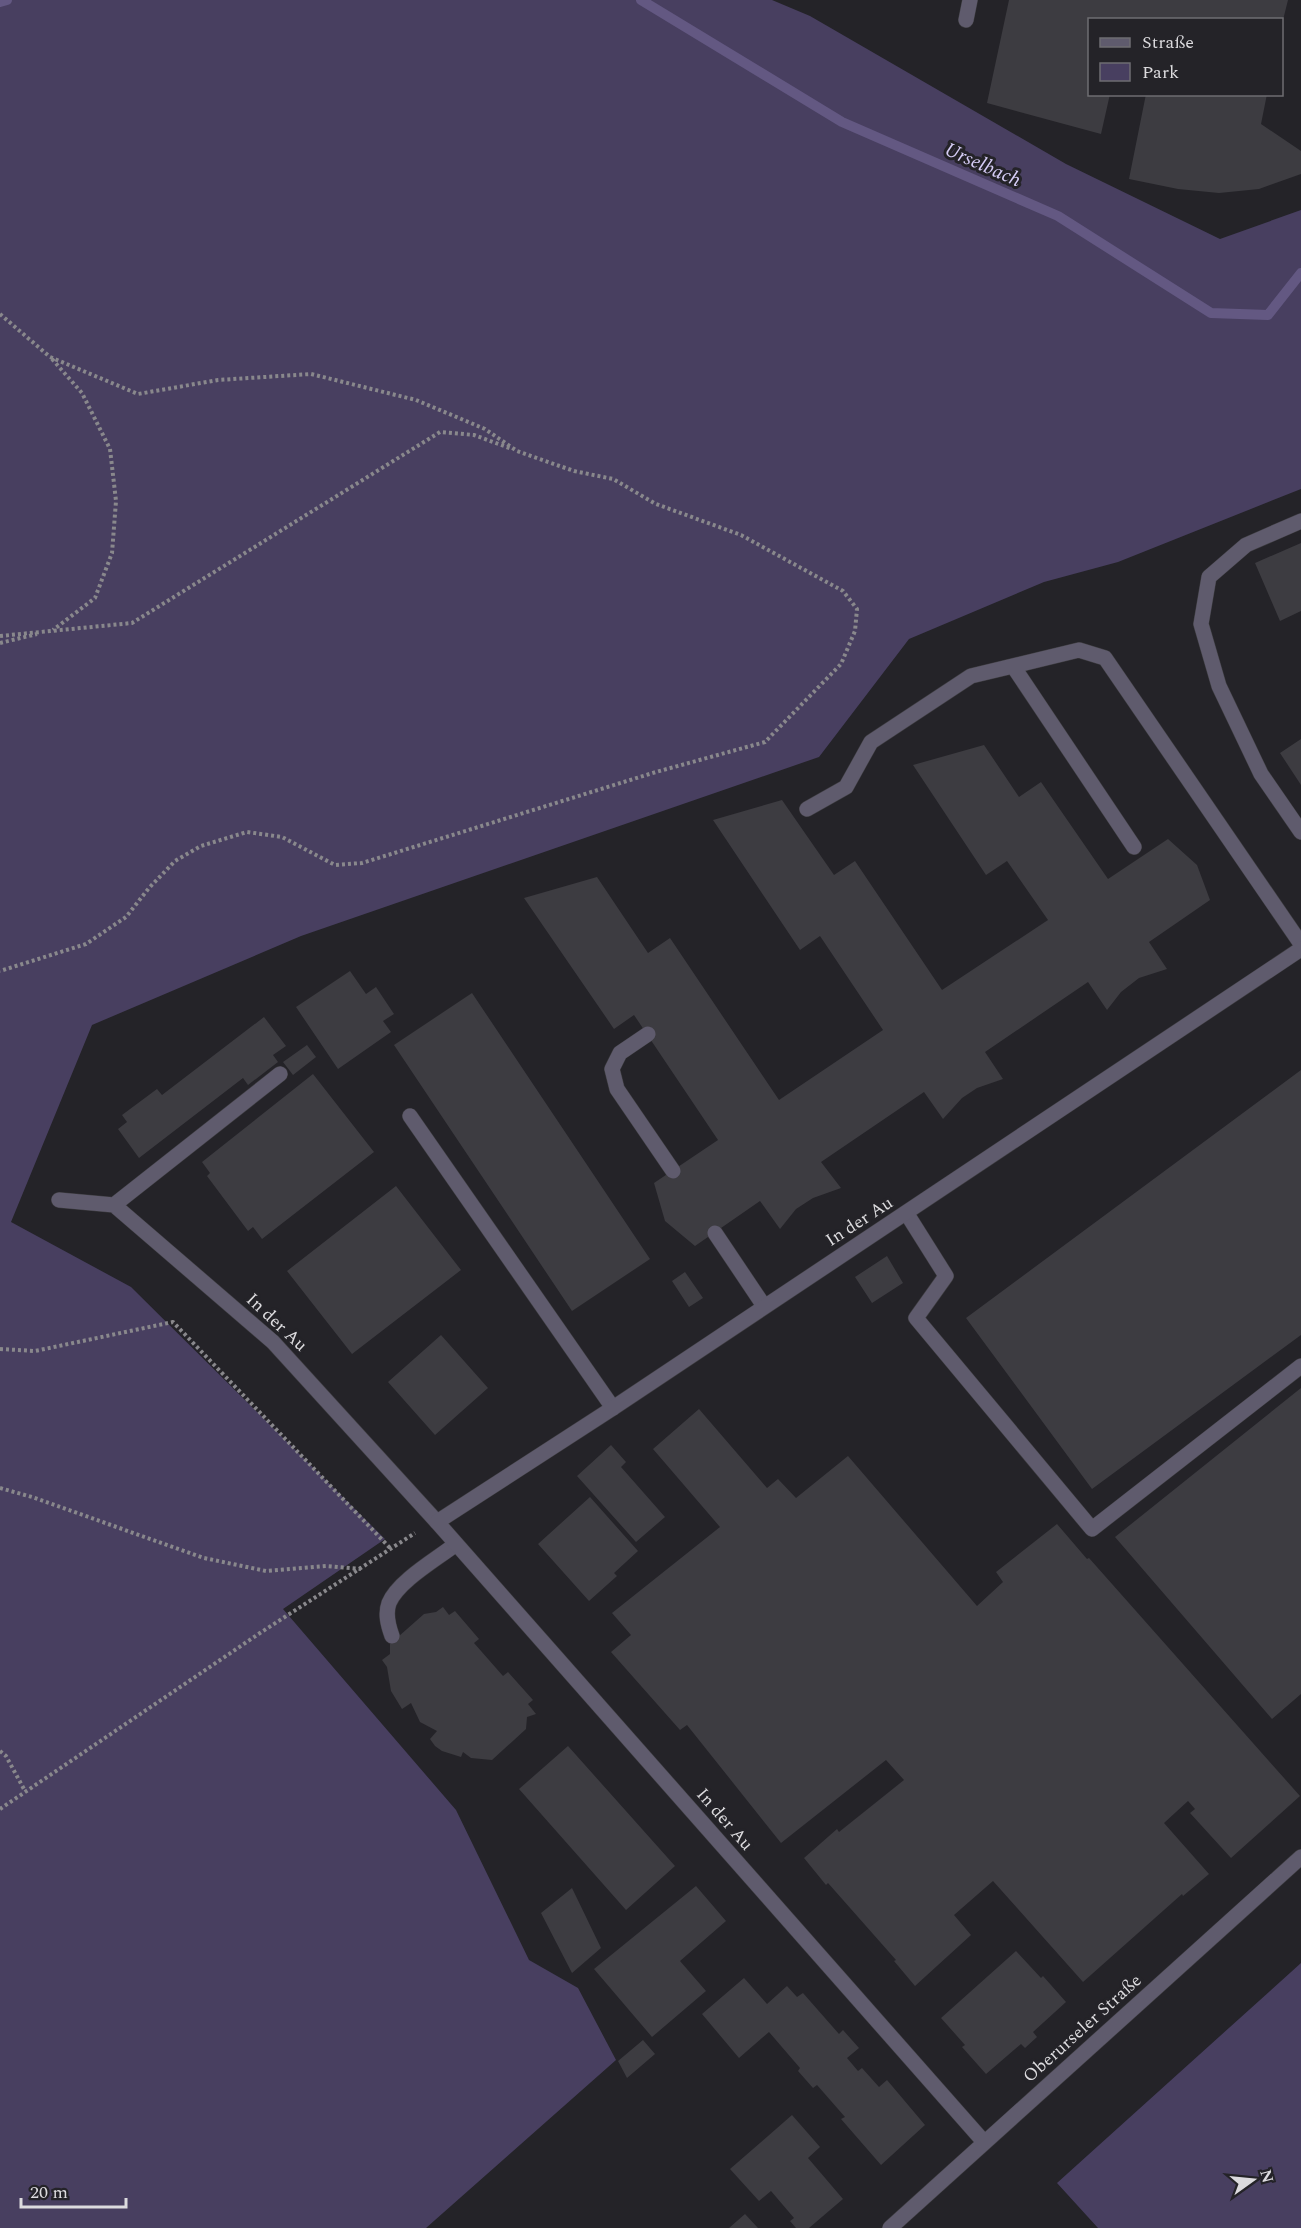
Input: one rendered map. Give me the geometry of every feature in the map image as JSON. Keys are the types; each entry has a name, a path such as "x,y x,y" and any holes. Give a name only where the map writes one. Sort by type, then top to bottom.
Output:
{"street":[{"path":"966,20 970,0"},
{"path":"1301,521 1246,545 1209,577 1201,624 1223,696 1261,774 1301,832"},
{"path":"807,809 846,787 871,742 971,676 1079,650 1105,658 1301,944"},
{"path":"1013,666 1134,847"},
{"name":"In der Au","path":"437,1522 907,1214 1301,949"},
{"path":"648,1034 620,1053 612,1069 617,1089 673,1171"},
{"path":"59,1200 114,1205 280,1074"},
{"path":"410,1116 613,1408"},
{"name":"In der Au","path":"114,1205 273,1342 437,1522 984,2142"},
{"path":"907,1214 946,1276 916,1318 1092,1529 1301,1366"},
{"path":"715,1233 764,1306"},
{"path":"392,1636 387,1614 389,1602 400,1587 456,1544"},
{"name":"Oberurseler Straße","path":"890,2228 1301,1857"}],"path":[{"path":"0,314 50,357 82,393 110,449 116,501 112,553 95,598 52,631 0,643"},
{"path":"50,357 138,394 218,380 311,374 416,400 485,429 517,451"},
{"path":"0,636 132,623 440,432 474,435 574,471 613,479 656,504 741,535 843,591 857,609 855,631 841,664 765,742 656,772 362,863 335,865 282,837 247,832 201,846 176,861 149,888 126,917 86,944 0,970"},
{"path":"0,1349 34,1351 173,1322 391,1550"},
{"path":"0,1488 32,1497 204,1558 266,1571 327,1566 362,1569"},
{"path":"0,1809 260,1633 413,1534 437,1522"},
{"path":"0,1751 6,1756 25,1791"}],"green space":[{"path":"0,0 772,0 810,16 1066,164 1220,239 1301,210 1301,489 1118,562 1044,582 909,639 819,757 301,936 92,1025 11,1222 131,1287 385,1539 283,1609 456,1810 529,1960 578,1988 616,2060 426,2228 0,2228"},
{"path":"1301,1963 1301,2228 1098,2228 1057,2183"}],"building":[{"path":"1009,0 1288,0 1283,20 1283,18 1088,18 1088,96 1110,96 1101,134 987,103"},
{"path":"1146,96 1267,96 1261,124 1301,151 1301,174 1259,189 1219,193 1178,189 1129,179"},
{"path":"1301,543 1301,611 1280,621 1255,563"},
{"path":"1301,739 1301,785 1280,753"},
{"path":"984,745 1019,797 1041,782 1108,879 1168,839 1197,865 1210,900 1149,942 1167,969 1139,978 1121,992 1107,1010 1088,982 985,1052 1003,1079 977,1088 962,1098 943,1119 924,1092 821,1162 841,1188 813,1198 796,1209 780,1229 760,1201 695,1246 665,1221 654,1183 718,1140 634,1015 614,1029 524,898 597,877 648,953 670,938 779,1100 883,1030 820,936 800,950 713,820 782,800 834,875 855,861 942,990 1048,920 1007,861 986,875 913,765"},
{"path":"350,971 366,994 376,987 394,1014 383,1021 391,1032 338,1069 296,1007"},
{"path":"472,993 650,1259 572,1311 394,1045"},
{"path":"264,1017 286,1046 273,1055 278,1062 248,1085 243,1078 139,1158 118,1129 127,1122 122,1115 157,1089 162,1095"},
{"path":"307,1045 316,1057 293,1075 283,1062"},
{"path":"1301,1070 1301,1335 1092,1489 966,1318"},
{"path":"313,1074 374,1152 262,1239 253,1227 248,1231 207,1176 210,1173 202,1162"},
{"path":"396,1186 461,1270 352,1354 287,1271"},
{"path":"887,1256 903,1283 872,1303 855,1277"},
{"path":"685,1272 703,1298 689,1307 672,1281"},
{"path":"441,1335 488,1388 435,1435 388,1382"},
{"path":"1301,1388 1301,1694 1272,1719 1115,1537"},
{"path":"699,1409 767,1488 778,1479 796,1498 848,1456 977,1606 1003,1582 996,1572 1057,1524 1300,1796 1231,1858 1190,1813 1195,1809 1188,1801 1164,1823 1209,1874 1183,1896 1182,1894 1083,1982 993,1881 954,1915 971,1935 915,1986 894,1961 896,1960 804,1858 837,1829 839,1832 904,1780 886,1760 781,1843 687,1725 680,1730 611,1652 631,1635 612,1613 720,1527 653,1449"},
{"path":"611,1445 626,1462 621,1467 665,1517 636,1542 577,1476"},
{"path":"590,1497 638,1551 614,1573 617,1576 589,1601 538,1544"},
{"path":"443,1607 449,1615 455,1611 479,1639 474,1643 503,1676 508,1672 533,1700 528,1704 536,1714 527,1717 526,1729 492,1760 471,1758 463,1752 461,1757 442,1751 430,1739 437,1731 420,1722 411,1703 402,1709 391,1691 387,1667 382,1660 390,1654 390,1644 424,1614 436,1612"},
{"path":"568,1746 675,1866 626,1910 519,1789"},
{"path":"696,1886 726,1921 680,1961 706,1991 652,2037 594,1969"},
{"path":"572,1888 601,1948 572,1973 541,1913"},
{"path":"1016,1951 1066,2002 1033,2032 1037,2037 1025,2048 1021,2044 986,2074 941,2018"},
{"path":"744,1978 767,2004 787,1986 797,1997 803,1993 839,2034 843,2030 859,2048 847,2058 858,2071 862,2068 879,2087 887,2080 925,2125 881,2165 841,2119 845,2117 817,2085 813,2088 798,2071 800,2068 769,2032 739,2058 702,2014"},
{"path":"643,2040 655,2054 627,2078 618,2061"},
{"path":"792,2115 820,2147 808,2158 843,2199 809,2228 796,2228 790,2221 794,2218 771,2191 759,2201 730,2169"},
{"path":"745,2214 758,2228 729,2228"}],"waterway":[{"name":"Urselbach","path":"0,2 7,0"},
{"name":"Urselbach","path":"641,0 842,122 1058,216 1211,313 1268,315 1301,273"}]}
